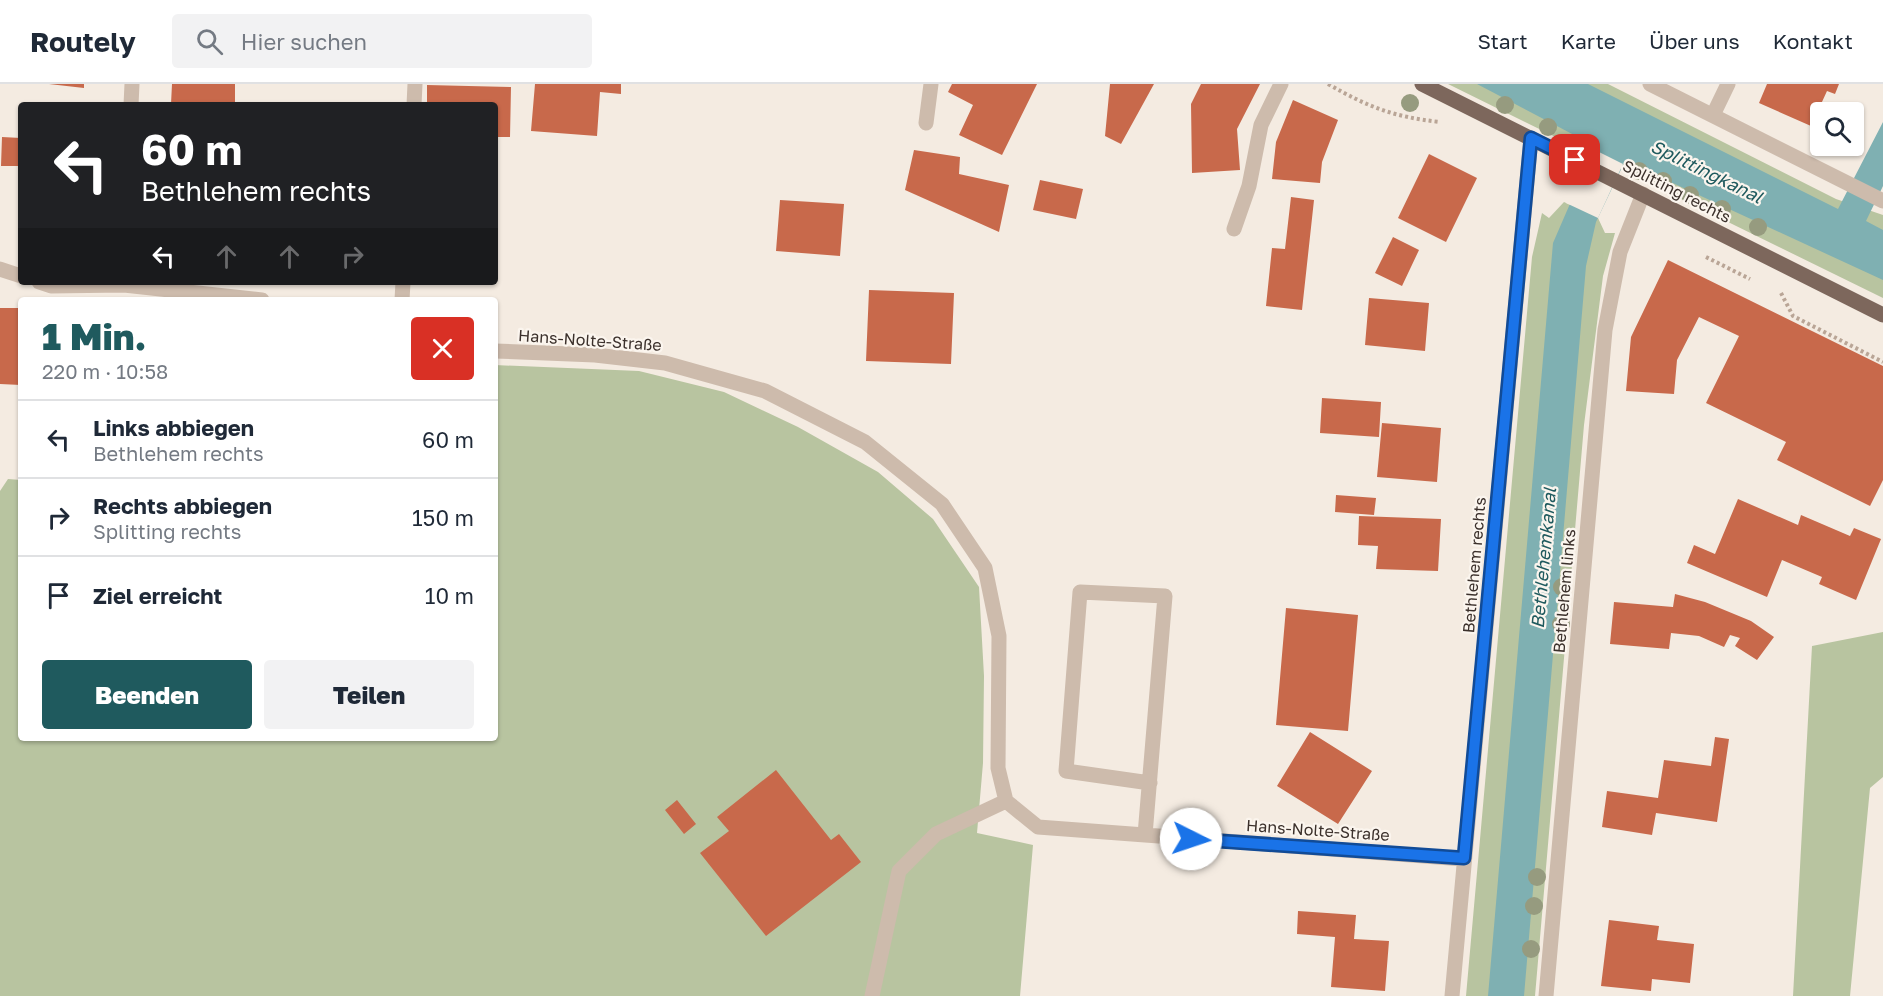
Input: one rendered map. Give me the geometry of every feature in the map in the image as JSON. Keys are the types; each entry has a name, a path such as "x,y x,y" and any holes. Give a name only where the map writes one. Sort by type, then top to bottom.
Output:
{"main road":[{"name":"Splitting rechts","path":"1422,84 1883,315"}],"street":[{"path":"131,102 132,84"},
{"path":"414,102 415,84"},
{"path":"926,123 931,84"},
{"path":"1234,229 1249,186 1261,125 1281,84"},
{"path":"1650,84 1883,201"},
{"path":"1713,115 1728,84"},
{"name":"Bethlehem rechts","path":"1452,996 1531,138"},
{"name":"Bethlehem links","path":"1546,996 1605,330 1620,252 1643,194"},
{"path":"0,269 18,275"},
{"path":"48,285 88,285"},
{"path":"133,285 236,297"},
{"name":"Hans-Nolte-Straße","path":"498,351 595,355 665,363 765,391 865,442 942,504 985,568 999,636 998,768 1006,801 1038,827 1464,858"},
{"path":"1145,835 1150,783 1165,596 1080,592 1066,771 1150,783"},
{"path":"872,996 899,871 936,834 1006,801"}],"path":[{"path":"1328,84 1368,107 1413,119 1444,123"},
{"path":"1702,255 1761,283"},
{"path":"1780,291 1793,316 1883,362"}],"green space":[{"path":"1448,84 1608,84 1836,199 1883,215 1883,298 1620,169 1623,163 1584,144 1580,149"},
{"path":"1564,202 1598,218 1605,233 1615,233 1603,276 1584,425 1535,996 1466,996 1532,257 1542,213 1549,218"},
{"path":"498,365 639,371 724,392 798,427 878,472 933,519 979,587 984,676 983,763 977,833 1033,845 1020,996 0,996 0,491 8,479 18,480 18,741 498,741"},
{"path":"1883,632 1883,777 1870,788 1850,996 1793,996 1812,646"}],"water":[{"path":"1477,84 1588,84 1838,209 1883,122 1883,186 1866,221 1883,230 1883,280 1625,161 1596,222 1586,266 1524,996 1488,996 1553,243 1595,146"}],"pier":[{"path":"1591,148 1623,164 1598,218 1566,203"}],"building":[{"path":"49,84 84,84 84,88"},
{"path":"172,84 235,84 235,102 171,102"},
{"path":"535,84 621,84 621,94 600,92 597,136 531,131"},
{"path":"952,84 1037,84 1002,155 959,135 973,105 948,92"},
{"path":"1110,84 1154,84 1121,144 1105,136"},
{"path":"1201,84 1260,84 1237,129 1240,170 1192,173 1191,104"},
{"path":"1767,84 1839,84 1835,94 1827,91 1822,102 1810,102 1810,126 1759,103"},
{"path":"427,85 511,87 510,137 498,137 498,102 427,102"},
{"path":"1293,100 1338,120 1322,162 1320,183 1272,179 1276,142"},
{"path":"2,137 18,138 18,166 1,166"},
{"path":"914,150 960,157 959,174 1009,185 999,232 905,190"},
{"path":"1429,154 1477,178 1446,242 1398,218"},
{"path":"1040,180 1083,189 1076,219 1033,210"},
{"path":"1291,197 1314,200 1302,310 1266,306 1272,248 1285,249"},
{"path":"780,200 844,204 840,256 776,251"},
{"path":"1393,237 1419,250 1402,286 1375,273"},
{"path":"1668,260 1883,366 1883,480 1870,506 1777,460 1786,442 1706,403 1739,336 1699,317 1677,360 1674,394 1626,391 1631,337"},
{"path":"869,290 954,293 951,364 866,361"},
{"path":"1369,298 1429,303 1425,351 1365,345"},
{"path":"0,308 18,308 18,385 0,384"},
{"path":"1322,398 1381,402 1379,437 1320,433"},
{"path":"1382,423 1441,428 1437,482 1377,477"},
{"path":"1336,495 1376,498 1374,515 1335,512"},
{"path":"1738,499 1798,525 1801,515 1850,536 1854,528 1881,539 1856,600 1819,584 1822,577 1782,560 1767,597 1687,563 1694,545 1715,554"},
{"path":"1359,516 1441,519 1438,571 1376,569 1378,546 1358,545"},
{"path":"1675,594 1705,602 1751,621 1774,637 1757,660 1735,646 1740,638 1730,635 1724,647 1699,636 1671,633 1669,649 1610,644 1614,602 1673,607"},
{"path":"1286,608 1358,615 1348,731 1276,725"},
{"path":"1310,732 1372,771 1338,824 1277,786"},
{"path":"1715,737 1729,739 1717,822 1656,813 1652,835 1602,827 1607,791 1658,798 1664,760 1711,766"},
{"path":"776,770 831,840 839,834 861,862 766,936 700,853 729,831 717,817"},
{"path":"677,800 696,824 684,834 665,810"},
{"path":"1298,911 1356,915 1354,939 1389,941 1385,991 1331,987 1335,937 1297,934"},
{"path":"1609,920 1659,926 1657,940 1694,944 1690,983 1652,979 1651,991 1601,986"}],"route":[{"path":"1191,839 1464,858 1531,138 1575,160"}],"water label":[{"name":"Splittingkanal","path":"1707,171"},
{"name":"Bethlehemkanal","path":"1543,558"}]}
